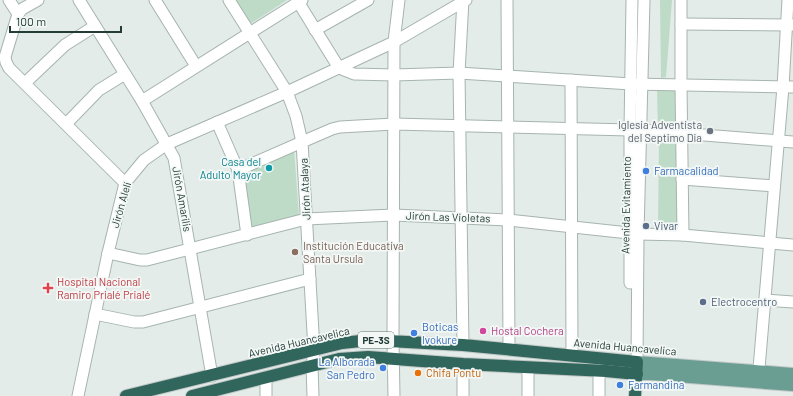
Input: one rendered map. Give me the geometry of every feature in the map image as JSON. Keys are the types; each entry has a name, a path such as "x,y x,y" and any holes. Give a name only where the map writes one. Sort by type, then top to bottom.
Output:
{"highway":[{"name":"Avenida Huancavelica","path":"126,396 342,343 370,340 463,345 634,362"},
{"name":"Avenida Huancavelica","path":"192,396 223,392 266,377 312,366 346,359 368,357 463,364 599,370 635,382"},
{"path":"634,362 635,382"}],"main road":[{"name":"Avenida Huancavelica","path":"634,362 758,377 793,385"},
{"name":"Avenida Huancavelica","path":"635,382 650,374 758,377 793,374"}],"street":[{"path":"9,0 18,14"},
{"path":"38,0 22,9 18,14 7,51 6,62 9,68 125,183"},
{"name":"Jirón Amarilis","path":"79,0 142,101 174,158 212,376"},
{"path":"155,0 196,66"},
{"name":"Jirón Atalaya","path":"229,0 287,92 296,116 302,142 314,350 312,366 313,396"},
{"path":"315,30 368,0"},
{"path":"394,396 394,42 400,0"},
{"path":"507,0 509,349"},
{"name":"Avenida Evitamiento","path":"632,0 636,84 634,362"},
{"name":"Avenida Evitamiento","path":"636,84 644,0"},
{"path":"681,0 682,235"},
{"path":"758,377 778,142 788,87 790,25 788,0"},
{"path":"142,101 299,1 339,68 354,74 459,74 636,84 788,87"},
{"path":"463,345 459,74 464,1"},
{"name":"Jirón Alelí","path":"78,396 108,253 125,183 144,160 167,144 287,92 394,42 464,1"},
{"path":"681,24 790,25"},
{"path":"25,83 65,45 95,26"},
{"path":"66,124 99,90 125,74"},
{"path":"570,80 572,355"},
{"path":"217,122 238,170 247,235"},
{"path":"238,170 332,129 340,127 394,124 635,130 793,142"},
{"path":"682,179 774,186"},
{"name":"Jirón Las Violetas","path":"108,253 140,260 147,260 306,219 393,215 508,220 634,234 682,235 793,245"},
{"path":"95,314 134,322 143,322 310,279"},
{"path":"765,300 793,302"},
{"path":"463,364 463,396"},
{"path":"528,367 528,396"},
{"path":"599,370 599,396"},
{"path":"266,377 266,396"}],"green space":[{"path":"235,0 287,0 250,24"},
{"path":"660,0 672,0 666,77 661,78"},
{"path":"657,88 677,88 676,128 658,128"},
{"path":"659,138 679,140 680,228 658,227"},
{"path":"294,148 299,217 248,229 242,172"}],"place":[{"name":"Iglesia Adventista del Septimo Dia","path":"710,131"},
{"name":"Casa del Adulto Mayor","path":"269,168"},
{"name":"Farmacalidad","path":"646,171"},
{"name":"Vivar","path":"646,226"},
{"name":"Institución Educativa Santa Ursula","path":"295,252"},
{"name":"Hospital Nacional Ramiro Prialé Prialé","path":"48,288"},
{"name":"Electrocentro","path":"703,302"},
{"name":"Hostal Cochera","path":"483,331"},
{"name":"Boticas Ivokure","path":"414,333"},
{"name":"La Alborada San Pedro","path":"383,368"},
{"name":"Chifa Pontu","path":"418,373"},
{"name":"Farmandina","path":"620,385"}]}
